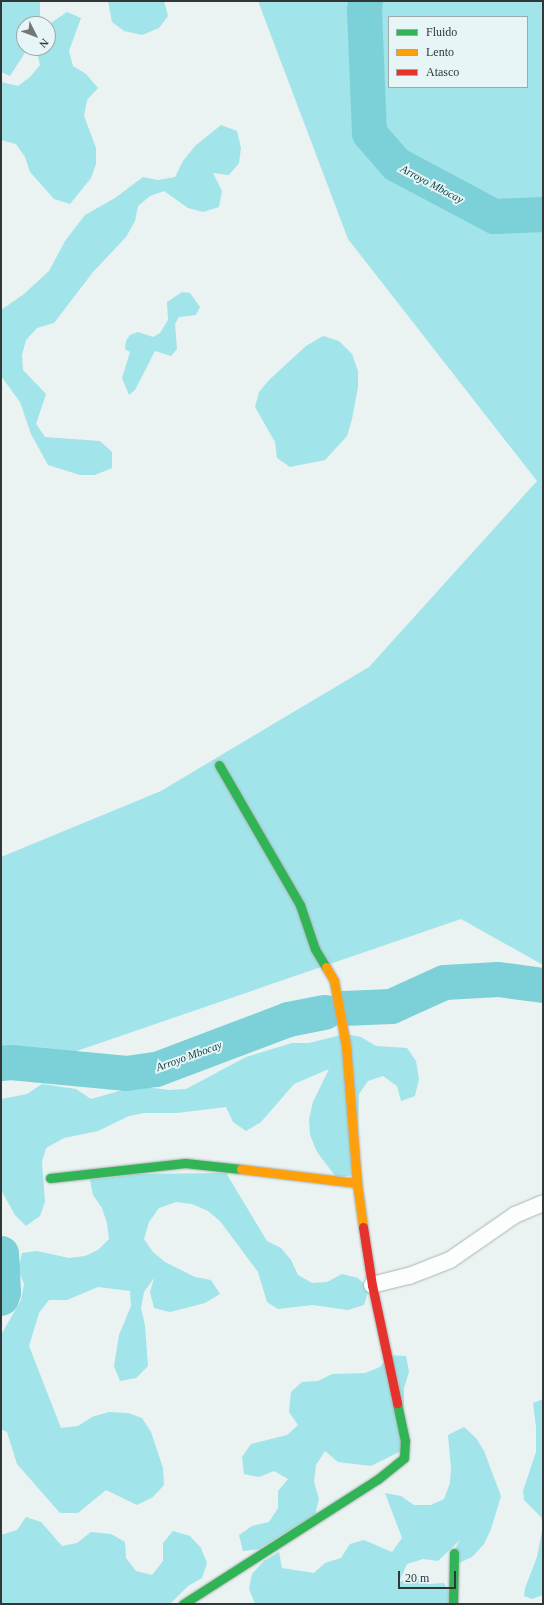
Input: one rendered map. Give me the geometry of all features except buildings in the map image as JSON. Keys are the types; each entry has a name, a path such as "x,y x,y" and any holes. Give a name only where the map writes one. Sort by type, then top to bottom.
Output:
{"street":[{"path":"182,1604 378,1479 404,1458 405,1440 372,1285 357,1184 346,1046 334,981 315,948 300,905 219,765"},
{"path":"50,1178 185,1163 357,1184"},
{"path":"372,1285 409,1276 450,1260 515,1215 543,1203"},
{"path":"453,1604 454,1553"}],"shaded area":[{"path":"1,1 40,1 40,16 16,16 16,56 23,56 10,76 1,72"},
{"path":"108,1 164,1 168,16 159,28 142,35 124,31 112,22"},
{"path":"258,1 543,1 543,965 461,919 1,1077 1,857 161,791 369,667 537,481 348,239"},
{"path":"67,12 81,18 69,51 73,66 86,74 98,88 87,100 84,116 96,148 96,164 91,178 70,204 54,199 30,172 25,157 16,144 1,140 1,82 18,86 30,77 40,65 38,56 56,56 56,20"},
{"path":"221,125 237,131 241,148 239,163 229,175 213,173 222,191 219,207 203,212 188,208 164,191 150,196 138,206 135,221 126,237 93,272 54,323 37,328 26,340 22,355 23,370 46,394 36,424 45,437 100,441 112,452 112,468 95,475 80,475 48,465 31,434 20,402 1,376 1,310 24,294 49,271 65,241 85,215 115,198 143,177 158,180 175,177 183,161 195,146"},
{"path":"182,292 190,293 200,307 196,315 179,317 175,324 177,349 171,356 155,351 135,390 129,395 122,378 130,352 125,349 126,341 130,335 138,332 153,337 160,333 168,320 167,302"},
{"path":"323,336 339,341 352,354 358,371 358,387 352,419 347,436 325,460 290,467 277,458 275,442 255,407 259,392 269,380 306,346"},
{"path":"345,1034 361,1037 376,1046 407,1048 416,1061 419,1079 415,1096 401,1101 397,1086 383,1076 368,1081 359,1094 357,1175 336,1177 317,1152 310,1135 309,1119 313,1102 329,1069 294,1084 261,1122 246,1131 233,1122 226,1107 177,1113 144,1113 129,1116 98,1131 64,1138 46,1148 42,1162 45,1202 40,1216 26,1226 15,1215 1,1190 1,1099 27,1094 42,1084 76,1089 91,1099 137,1086 169,1090 186,1089 246,1057 292,1043 309,1043"},
{"path":"226,1173 267,1241 281,1248 291,1260 298,1275 312,1283 327,1282 342,1274 358,1278 369,1289 364,1305 348,1310 313,1305 278,1309 267,1302 258,1272 220,1221 208,1211 192,1204 176,1202 159,1208 149,1222 144,1239 153,1252 165,1262 195,1277 211,1280 220,1294 205,1303 170,1312 154,1308 150,1292 154,1278 144,1292 141,1308 145,1325 148,1366 136,1378 120,1381 114,1366 119,1335 131,1306 130,1291 98,1287 67,1300 49,1300 39,1313 29,1346 61,1428 78,1426 92,1417 109,1412 128,1413 142,1418 151,1432 163,1468 164,1485 153,1497 137,1505 106,1490 78,1513 60,1513 17,1464 7,1432 1,1429 1,1335 21,1300 24,1284 18,1269 22,1253 37,1251 69,1258 85,1256 98,1250 109,1239 107,1223 102,1208 93,1195 90,1180 137,1174"},
{"path":"390,1355 406,1356 409,1372 404,1388 403,1450 371,1466 338,1462 325,1451 316,1465 314,1482 319,1499 315,1514 259,1549 243,1551 239,1535 252,1526 269,1522 278,1508 278,1491 288,1479 274,1471 259,1477 244,1474 242,1457 251,1444 287,1435 298,1425 289,1412 291,1392 302,1382 318,1381 332,1374 365,1373 380,1367"},
{"path":"543,1399 543,1526 541,1517 524,1500 523,1491 536,1452 536,1427 533,1403"},
{"path":"464,1427 476,1438 484,1451 501,1496 491,1529 484,1544 472,1557 457,1564 451,1556 460,1540 438,1561 423,1559 407,1564 399,1582 415,1578 429,1584 444,1583 456,1604 255,1604 249,1589 252,1574 264,1561 279,1552 282,1568 314,1573 325,1563 341,1558 350,1544 364,1540 392,1552 402,1538 385,1493 401,1496 414,1505 431,1505 444,1499 450,1483 451,1468 448,1435"},
{"path":"26,1517 41,1522 62,1546 77,1543 91,1532 111,1534 125,1542 126,1558 136,1571 152,1575 163,1561 163,1543 173,1531 190,1536 201,1548 207,1563 202,1578 188,1586 170,1604 1,1604 1,1535 17,1530"},
{"path":"543,1526 543,1595 532,1599 524,1596 525,1588 537,1557"}],"waterway":[{"name":"Arroyo Mbocay","path":"365,1 364,10 369,133 396,164 494,216 543,214"},
{"name":"Arroyo Mbocay","path":"343,1008 391,1006 444,982 498,979 543,985"},
{"name":"Arroyo Mbocay","path":"1,1063 10,1062 126,1073 156,1069 288,1019 324,1012"},
{"name":"Arroyo Mbocay","path":"1,1253 3,1292 1,1298"}],"traffic: fast":[{"path":"219,765 300,905 315,949 326,967"},
{"path":"50,1178 185,1163 241,1169"},
{"path":"183,1604 378,1479 404,1458 405,1441 397,1403"},
{"path":"453,1604 454,1553"}],"traffic: slow":[{"path":"326,967 334,981 346,1046 357,1183 363,1227"},
{"path":"241,1169 357,1183"}],"traffic: jam":[{"path":"363,1227 372,1285 397,1403"}]}
